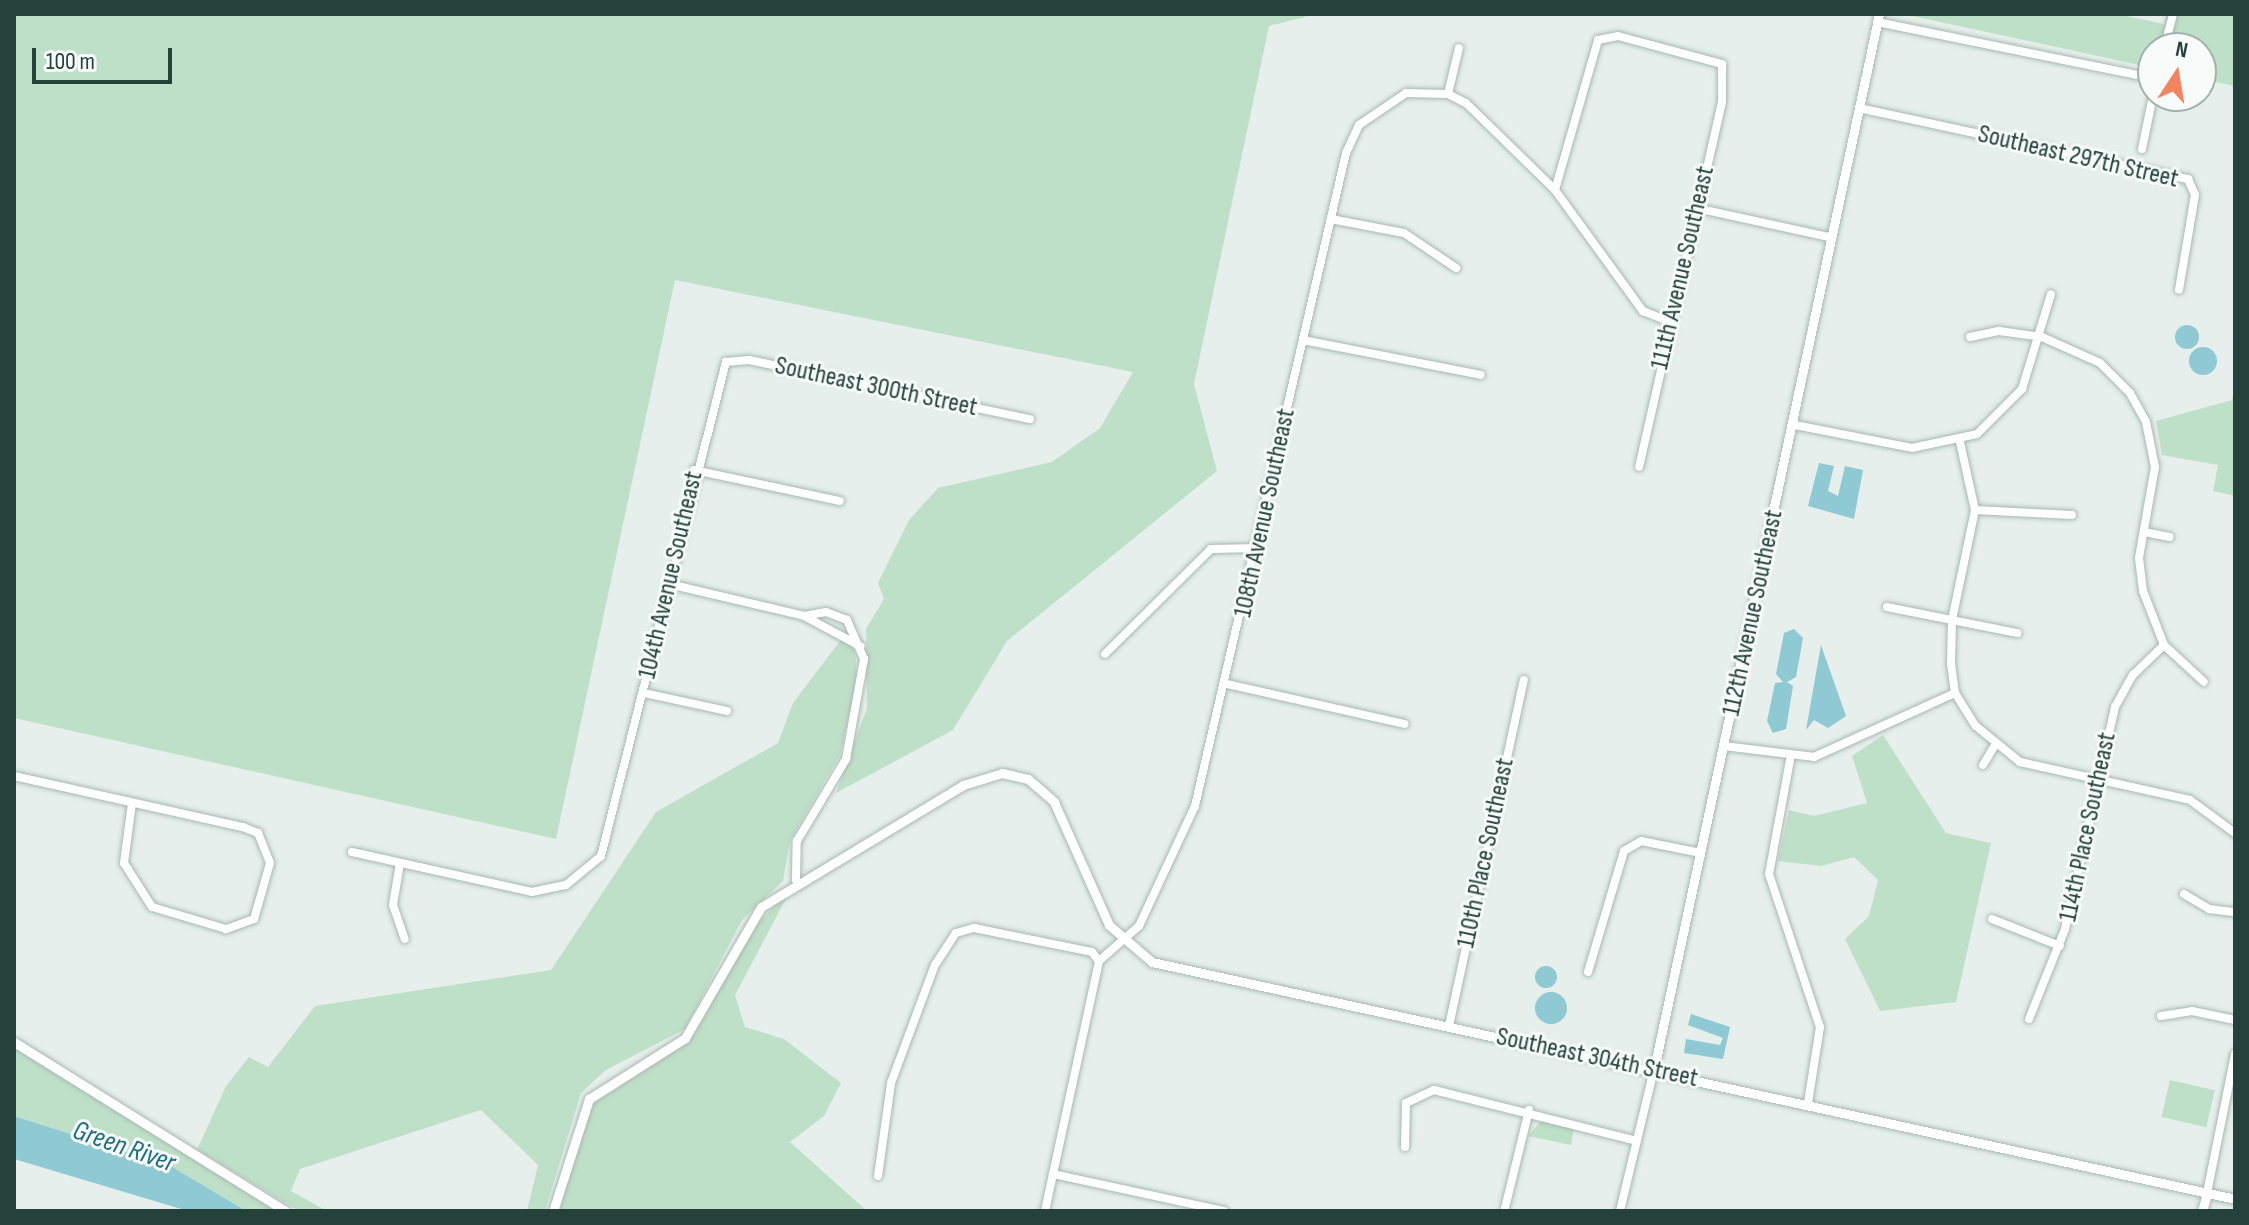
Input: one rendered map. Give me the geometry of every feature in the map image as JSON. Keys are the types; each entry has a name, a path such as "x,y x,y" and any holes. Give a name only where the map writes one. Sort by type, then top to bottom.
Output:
{"street":[{"path":"1878,18 2137,75"},
{"name":"112th Avenue Southeast","path":"1620,1211 1795,425 1829,237 1878,18"},
{"name":"111th Avenue Southeast","path":"1555,190 1598,40 1618,36 1706,54 1725,69 1639,467"},
{"path":"1459,48 1448,94 1489,120 1555,190 1643,311 1670,322"},
{"name":"108th Avenue Southeast","path":"1122,942 1139,926 1195,806 1227,684 1303,340 1352,136 1372,112 1406,93 1448,94"},
{"name":"Southeast 297th Street","path":"1859,108 2188,179 2195,195 2179,290"},
{"path":"2142,149 2150,112"},
{"path":"1696,208 1829,237"},
{"path":"1331,219 1404,233 1456,268"},
{"path":"1795,425 1912,448 1960,442 2011,406 2042,337 2051,294"},
{"path":"1970,337 1999,331 2042,337 2100,363 2138,406 2155,467 2144,532 2141,583 2164,645 2204,682"},
{"path":"1303,340 1481,375"},
{"name":"Southeast 300th Street","path":"723,364 749,360 1030,419"},
{"name":"104th Avenue Southeast","path":"400,863 524,891 566,885 601,856 622,787 694,470 723,364"},
{"path":"1960,442 1975,510 1952,620 1955,693 1994,747 2020,762 2190,800 2235,833"},
{"path":"694,470 840,501"},
{"path":"1975,510 2072,515"},
{"path":"2144,532 2170,537"},
{"path":"1105,654 1211,549 1257,548"},
{"path":"669,584 804,616 838,630 861,647"},
{"path":"1887,607 2017,633"},
{"path":"796,880 797,841 837,781 851,744 861,647 847,620 826,612 804,616"},
{"name":"114th Place Southeast","path":"2029,1019 2060,946 2096,778 2122,691 2164,645"},
{"name":"110th Place Southeast","path":"1449,1026 1524,680"},
{"path":"1227,684 1405,724"},
{"path":"644,693 727,711"},
{"path":"1724,746 1790,760 1832,752 1955,693"},
{"path":"1983,765 1994,747"},
{"path":"1790,760 1769,874 1818,1015 1808,1103"},
{"path":"553,1211 589,1099 685,1038 747,922 796,880 963,785 1014,775 1054,802 1122,942 1099,961 1045,1211"},
{"path":"14,776 243,827 269,848 264,901 244,926 214,927 167,916 133,886 123,857 132,803"},
{"path":"1588,972 1620,858 1632,844 1701,853"},
{"path":"352,852 400,863 393,905 405,939"},
{"path":"2184,894 2209,909 2235,912"},
{"path":"1992,919 2060,946"},
{"path":"878,1176 885,1105 929,979 948,942 974,928 1092,952 1099,961"},
{"name":"Southeast 304th Street","path":"1122,942 1162,965 1654,1069 2235,1199"},
{"path":"2161,1016 2192,1011 2235,1020"},
{"path":"14,1042 286,1211"},
{"path":"2202,1211 2235,1054"},
{"path":"1405,1147 1404,1111 1418,1092 1529,1110 1637,1141"},
{"path":"1505,1208 1529,1110"},
{"path":"1053,1174 1224,1211"}],"green space":[{"path":"14,14 1317,14 1269,26 1194,384 1217,471 1007,641 953,730 836,793 867,708 866,629 884,599 878,583 909,520 938,488 1052,462 1100,428 1133,372 675,280 556,839 14,718"},
{"path":"1903,14 2118,14 2164,24 2167,14 2235,14 2235,86 2217,82 2217,32 2137,32 2137,65"},
{"path":"2235,385 2235,496 2213,491 2218,465 2162,455 2156,421 2232,400"},
{"path":"843,637 855,652 857,680 840,755 790,841 783,881 742,920 685,1029 606,1070 581,1093 545,1211 527,1211 538,1165 481,1110 300,1169 291,1191 327,1211 299,1211 197,1150 226,1086 249,1057 268,1067 315,1006 551,970 656,812 778,743 793,703"},
{"path":"1883,735 1946,833 1991,843 1956,1002 1880,1011 1845,939 1869,916 1878,880 1854,857 1821,866 1778,861 1789,810 1814,816 1867,803 1852,756"},
{"path":"790,891 735,995 745,1027 784,1039 841,1083 824,1116 790,1142 867,1211 559,1211 589,1106 689,1042 753,927"},
{"path":"14,1046 281,1211 246,1211 169,1165 14,1116"},
{"path":"2170,1080 2215,1090 2206,1127 2161,1117"},
{"path":"1542,1120 1574,1127 1571,1145 1528,1136"}],"water":[{"path":"2187,325 2195,329 2199,337 2195,345 2187,349 2179,345 2175,337 2179,329"},
{"path":"2203,347 2213,351 2217,361 2213,371 2203,375 2193,371 2189,361 2193,351"},
{"path":"1819,463 1834,466 1828,491 1838,496 1845,466 1863,470 1854,519 1808,506"},
{"path":"1794,629 1803,638 1796,677 1787,682 1793,686 1786,729 1773,733 1767,721 1775,683 1783,682 1776,674 1784,633"},
{"path":"1821,645 1846,716 1828,728 1814,720 1806,730"},
{"path":"1546,966 1554,969 1557,977 1554,985 1546,988 1538,985 1535,977 1538,969"},
{"path":"1551,992 1563,996 1567,1008 1563,1020 1551,1024 1539,1020 1535,1008 1539,996"},
{"path":"1691,1014 1730,1027 1723,1059 1684,1053 1686,1039 1720,1045 1723,1038 1688,1025"},
{"path":"14,1116 169,1165 246,1211 188,1211 14,1159"}],"water label":[{"name":"Green River","path":"124,1147"}]}
